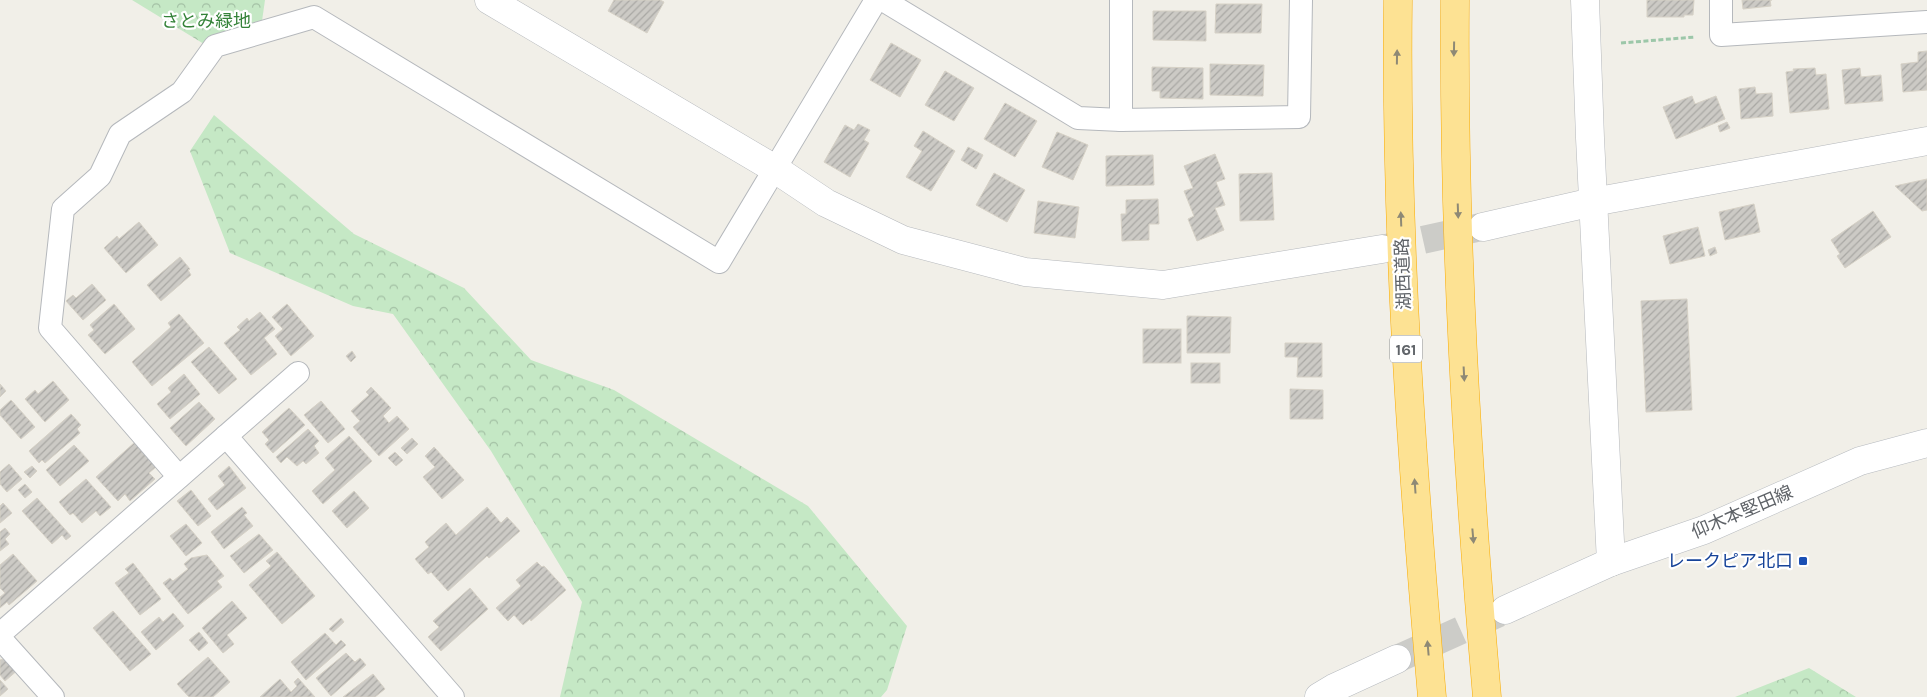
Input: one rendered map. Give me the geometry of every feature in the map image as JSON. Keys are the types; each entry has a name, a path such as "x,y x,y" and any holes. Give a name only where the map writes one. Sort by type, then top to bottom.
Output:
{"highway":[{"name":"湖西道路","path":"1398,0 1397,92 1405,329 1418,534 1432,697"},
{"path":"1455,0 1454,91 1461,327 1473,530 1487,697"}],"street":[{"path":"489,0 775,169 826,203 903,240 1025,272 1163,285 1382,248"},
{"path":"179,477 50,328 63,209 100,176 120,134 182,92 215,46 314,17 719,262 876,0"},
{"path":"883,0 1078,118 1121,120 1299,117 1301,0"},
{"path":"1121,0 1121,120"},
{"path":"1585,0 1611,562"},
{"path":"1721,0 1721,35 1927,22"},
{"path":"1483,227 1593,202 1927,141"},
{"path":"0,634 298,373"},
{"path":"226,436 453,697"},
{"name":"仰木本堅田線","path":"1505,610 1611,562 1704,530 1860,461 1927,443"},
{"path":"0,638 53,697"},
{"path":"1319,697 1334,688 1397,659"}],"path":[{"path":"1621,43 1721,35"}],"green space":[{"name":"さとみ緑地","path":"132,0 265,0 262,21 204,44"},
{"path":"214,115 354,234 464,288 531,360 614,390 808,506 907,626 887,690 881,697 560,697 582,602 491,451 393,314 353,306 230,253 190,151"},
{"path":"1809,668 1856,697 1735,697"}],"building":[{"path":"614,0 660,0 664,2 647,33 608,11"},
{"path":"1647,0 1694,0 1693,15 1684,15 1684,17 1647,17"},
{"path":"1742,0 1770,0 1771,6 1743,9"},
{"path":"1216,4 1262,4 1261,33 1215,33"},
{"path":"1153,11 1206,11 1206,41 1153,40"},
{"path":"891,43 921,60 900,97 870,80"},
{"path":"1927,51 1927,90 1903,92 1901,64 1918,62 1918,52"},
{"path":"1210,64 1264,65 1263,96 1210,95"},
{"path":"1152,67 1203,68 1203,99 1160,98 1160,91 1152,91"},
{"path":"1815,68 1816,75 1826,74 1829,109 1790,113 1786,72 1794,71 1793,69"},
{"path":"1860,68 1861,77 1881,75 1883,101 1845,104 1842,70"},
{"path":"945,71 974,88 954,121 925,105"},
{"path":"1755,87 1756,94 1772,93 1773,116 1741,119 1739,89"},
{"path":"1692,96 1695,104 1716,96 1725,119 1676,139 1663,107"},
{"path":"1005,103 1037,121 1015,157 984,139"},
{"path":"1727,122 1730,128 1720,132 1718,126"},
{"path":"858,124 870,130 864,140 869,143 850,177 824,162 845,125 854,130"},
{"path":"923,131 955,151 931,191 906,177 922,151 914,146"},
{"path":"1057,132 1088,145 1073,180 1042,167"},
{"path":"968,147 983,155 976,169 961,160"},
{"path":"1215,154 1225,179 1216,182 1225,205 1215,208 1224,230 1197,241 1188,219 1194,216 1184,191 1193,188 1184,166"},
{"path":"1153,155 1154,185 1106,186 1106,156"},
{"path":"994,173 1025,190 1007,222 976,205"},
{"path":"1272,173 1274,220 1240,221 1239,174"},
{"path":"1927,179 1927,210 1922,211 1895,186"},
{"path":"1158,199 1159,224 1149,224 1149,240 1122,241 1121,214 1126,214 1126,200"},
{"path":"1038,201 1079,207 1075,238 1034,233"},
{"path":"1754,204 1760,232 1725,240 1719,212"},
{"path":"1873,211 1891,237 1845,268 1837,256 1840,254 1831,240"},
{"path":"139,222 158,245 126,273 104,248 117,236 119,239"},
{"path":"1698,227 1705,256 1670,264 1663,236"},
{"path":"1715,247 1717,253 1710,256 1708,250"},
{"path":"180,257 190,269 188,270 191,275 161,301 147,285"},
{"path":"92,284 106,300 83,320 66,301 73,295 76,298"},
{"path":"1687,299 1692,410 1646,412 1641,301"},
{"path":"114,304 135,329 105,354 88,335 94,330 90,325"},
{"path":"287,304 314,336 291,356 275,336 283,329 272,317"},
{"path":"260,312 275,329 264,338 277,354 251,375 224,343 240,330 237,327 247,318 249,321"},
{"path":"179,314 204,343 152,386 132,362 171,327 168,323"},
{"path":"1187,316 1231,317 1230,353 1187,353"},
{"path":"1143,329 1181,329 1181,363 1143,363"},
{"path":"1285,343 1322,343 1322,377 1297,377 1298,357 1285,357"},
{"path":"209,347 237,379 219,394 191,362"},
{"path":"352,351 356,357 351,362 346,356"},
{"path":"1191,363 1220,363 1220,383 1191,383"},
{"path":"184,374 200,394 170,419 157,404 171,392 168,388"},
{"path":"53,381 69,400 45,422 25,399 35,390 38,394"},
{"path":"0,384 6,391 0,397"},
{"path":"371,387 391,408 383,416 389,423 397,416 409,429 379,456 353,427 360,421 351,411 369,395 366,392"},
{"path":"1290,389 1323,390 1323,419 1290,419"},
{"path":"11,400 35,427 21,439 0,415 0,410"},
{"path":"321,401 345,429 328,443 304,415"},
{"path":"199,402 215,419 186,446 170,428"},
{"path":"289,408 305,425 273,453 265,444 269,440 262,432"},
{"path":"71,414 81,425 77,429 80,433 45,463 42,460 39,463 29,451"},
{"path":"308,429 319,441 314,446 319,453 306,464 303,461 297,466 287,457 281,463 276,457"},
{"path":"349,436 372,461 323,504 312,491 335,470 325,458"},
{"path":"412,438 418,444 407,454 401,448"},
{"path":"135,442 157,466 149,473 155,479 130,501 125,494 118,501 96,477"},
{"path":"74,445 89,461 60,486 46,470"},
{"path":"434,447 464,480 442,499 423,477 435,467 425,456"},
{"path":"395,452 403,460 396,466 388,458"},
{"path":"9,464 22,479 7,492 0,484 0,472"},
{"path":"32,466 37,471 30,478 24,472"},
{"path":"229,466 246,488 217,510 208,499 225,485 218,476"},
{"path":"86,479 111,507 100,516 96,511 82,523 73,513 70,515 59,502"},
{"path":"25,484 32,492 25,498 18,490"},
{"path":"191,490 211,516 198,526 177,501"},
{"path":"354,491 369,508 347,528 332,511"},
{"path":"37,498 71,536 66,540 62,535 52,544 22,511"},
{"path":"3,503 12,513 0,523 0,506"},
{"path":"242,507 247,513 244,515 253,526 224,549 211,532"},
{"path":"487,507 501,523 507,517 520,531 489,558 487,556 448,591 431,572 428,574 415,559 429,547 425,542 446,523 456,535"},
{"path":"186,524 202,543 186,556 170,536"},
{"path":"5,528 10,534 5,539 9,544 0,551 0,532"},
{"path":"259,534 273,550 244,573 230,556"},
{"path":"277,552 315,596 282,624 249,585 271,566 266,561"},
{"path":"13,554 37,581 9,605 7,602 0,608 0,597 5,593 0,588 0,565"},
{"path":"207,555 224,576 217,581 222,587 188,614 163,583 170,578 173,581 188,569 184,564 191,558"},
{"path":"537,562 542,567 544,566 566,590 531,621 530,619 523,625 514,615 508,621 496,608 521,586 516,580"},
{"path":"133,563 161,599 140,615 115,583 129,573 125,569"},
{"path":"470,588 488,609 441,651 428,637 439,627 433,621"},
{"path":"232,601 247,618 227,635 234,644 223,653 202,628"},
{"path":"113,611 151,654 130,671 93,628"},
{"path":"173,613 184,626 156,650 141,632 159,617 163,622"},
{"path":"341,618 344,622 333,632 329,629"},
{"path":"199,632 208,643 199,651 189,640"},
{"path":"325,633 336,645 341,640 346,645 306,680 291,662"},
{"path":"346,653 355,662 360,658 366,665 331,696 316,678"},
{"path":"208,657 230,682 213,697 189,697 177,684"},
{"path":"9,658 19,669 5,681 0,675 0,660"},
{"path":"373,674 385,689 375,697 343,697"},
{"path":"298,678 315,697 260,697 280,679 291,692 297,686 294,682"},
{"path":"0,680 8,689 0,696"}],"tunnel":[{"path":"1382,249 1481,227"},
{"path":"1397,659 1501,612"}],"place":[{"name":"レークピア北口","path":"1803,561"}]}
